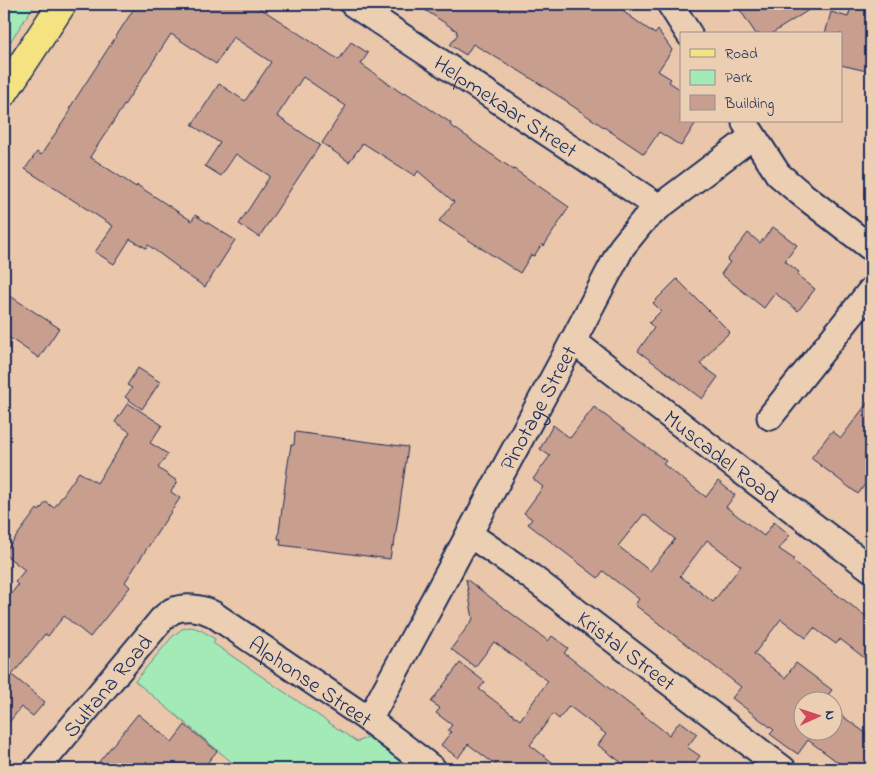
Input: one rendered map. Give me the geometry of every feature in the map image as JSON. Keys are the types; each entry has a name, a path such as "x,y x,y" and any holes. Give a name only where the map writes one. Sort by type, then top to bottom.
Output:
{"main road":[{"path":"4,92 62,4"}],"street":[{"name":"Helpmekaar Street","path":"352,4 659,207"},
{"path":"670,4 688,32"},
{"name":"Pinotage Street","path":"369,720 574,341 622,247 643,221 749,128"},
{"path":"749,128 778,174 798,192 871,248"},
{"path":"770,417 871,290"},
{"name":"Muscadel Road","path":"574,341 871,569"},
{"name":"Kristal Street","path":"469,534 526,573 783,769"},
{"name":"Alphonse Street","path":"182,608 203,609 214,614 369,720 433,769"},
{"name":"Sultana Road","path":"37,769 162,619 172,611 182,608"}],"green space":[{"path":"12,4 35,4 4,51 4,15"},
{"path":"191,627 201,630 215,639 213,643 357,742 368,737 410,769 240,769 135,681 172,637 182,629"}],"building":[{"path":"137,4 254,4 339,60 351,42 368,53 361,64 403,94 405,92 451,123 450,125 472,141 569,207 544,246 542,244 534,256 531,255 520,273 439,221 454,202 418,171 415,176 363,143 349,162 322,143 346,106 303,77 277,116 320,145 259,237 239,224 270,176 236,154 221,176 205,166 220,143 192,125 219,84 245,101 271,62 233,37 216,64 171,34 90,157 192,221 195,215 235,240 205,287 178,269 148,245 146,248 130,239 114,264 95,252 113,226 25,169 37,152 41,155"},
{"path":"416,4 629,4 624,12 655,34 658,30 672,50 658,71 671,79 669,82 680,89 680,122 696,122 681,146 659,132 644,154 568,102 473,44 466,55 450,45 458,34 456,33 457,31"},
{"path":"736,4 818,4 774,32 755,32"},
{"path":"852,4 871,4 871,72 842,65 842,32 826,32 831,12 848,17"},
{"path":"773,227 797,245 785,261 799,272 797,275 815,289 798,311 775,293 764,308 721,274 730,262 727,260 748,233 760,243"},
{"path":"677,279 730,332 700,364 718,377 702,399 638,351 654,328 649,323 661,311 653,303"},
{"path":"4,292 59,328 39,358 4,334"},
{"path":"138,368 160,382 142,409 125,397 132,388 127,385"},
{"path":"871,398 871,476 858,494 811,458 832,431 841,438"},
{"path":"128,403 162,425 150,443 168,454 158,468 177,481 171,492 180,498 125,582 130,587 90,637 64,616 48,636 45,634 12,675 45,702 33,716 21,707 4,729 4,603 18,585 15,582 25,570 4,553 37,509 39,511 46,502 54,508 79,472 97,483 130,432 115,422"},
{"path":"594,407 666,461 663,464 706,497 718,481 735,495 726,507 764,536 774,522 790,535 779,549 794,559 792,561 871,620 871,663 840,639 836,644 814,628 806,638 781,619 754,654 785,678 796,663 832,690 792,690 792,740 808,740 798,754 770,734 774,730 732,698 741,687 635,605 639,599 603,571 598,578 528,524 532,519 524,513 543,487 533,479 550,456 540,449 553,425 570,438","holes":["644,514 675,539 650,571 618,546","707,540 741,566 713,602 680,576"]},
{"path":"295,432 408,447 394,546 392,546 390,559 280,545 281,539 278,539 287,470 291,445 294,445"},
{"path":"466,579 548,641 552,636 568,648 564,653 669,735 680,721 697,734 687,747 700,756 690,769 630,769 598,745 606,734 569,706 559,719 553,714 530,745 561,769 501,769 468,744 458,758 441,745 451,732 448,730 452,725 436,713 440,708 431,702 460,663 485,682 479,689 520,720 548,681 494,642 475,667 451,649 473,619"},
{"path":"138,714 172,742 185,725 217,751 202,769 93,769"},
{"path":"842,716 871,737 871,769 847,769 808,740 842,740"}]}
